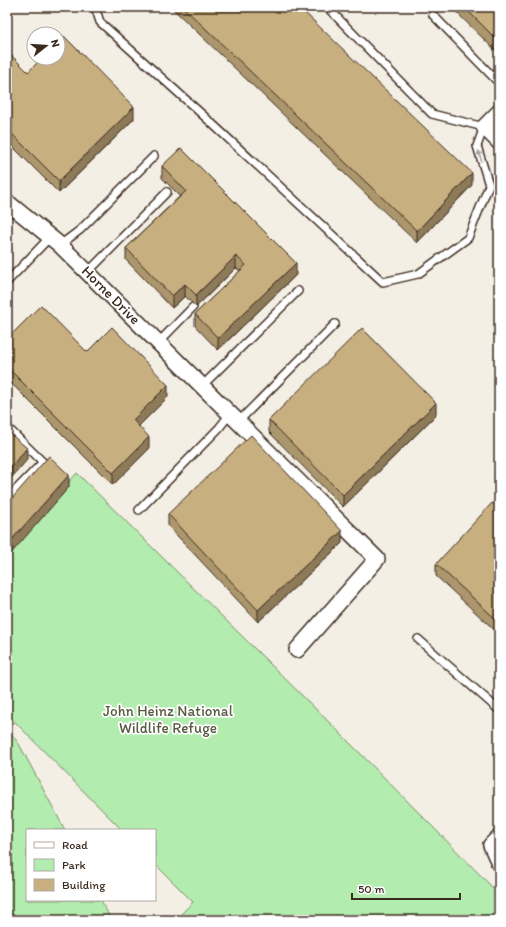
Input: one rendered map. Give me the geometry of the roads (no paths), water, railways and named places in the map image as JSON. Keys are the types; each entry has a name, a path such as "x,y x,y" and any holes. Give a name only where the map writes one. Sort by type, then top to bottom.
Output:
{"street":[{"path":"499,112 484,127 499,142"},
{"name":"Horne Drive","path":"7,202 56,240 377,559 297,650"},
{"path":"495,841 499,863"}],"lane":[{"path":"95,7 100,22 383,282 418,274 468,238 489,185 477,146 484,127 432,114 327,7"},
{"path":"433,15 499,83"},
{"path":"7,282 56,240 80,230 154,156"},
{"path":"88,272 167,192"},
{"path":"206,390 298,291"},
{"path":"158,343 193,307"},
{"path":"139,510 219,428 234,418 335,324"},
{"path":"7,427 46,464 7,499"},
{"path":"418,639 499,710"}],"park label":[{"name":"John Heinz National Wildlife Refuge","path":"168,720"}]}
